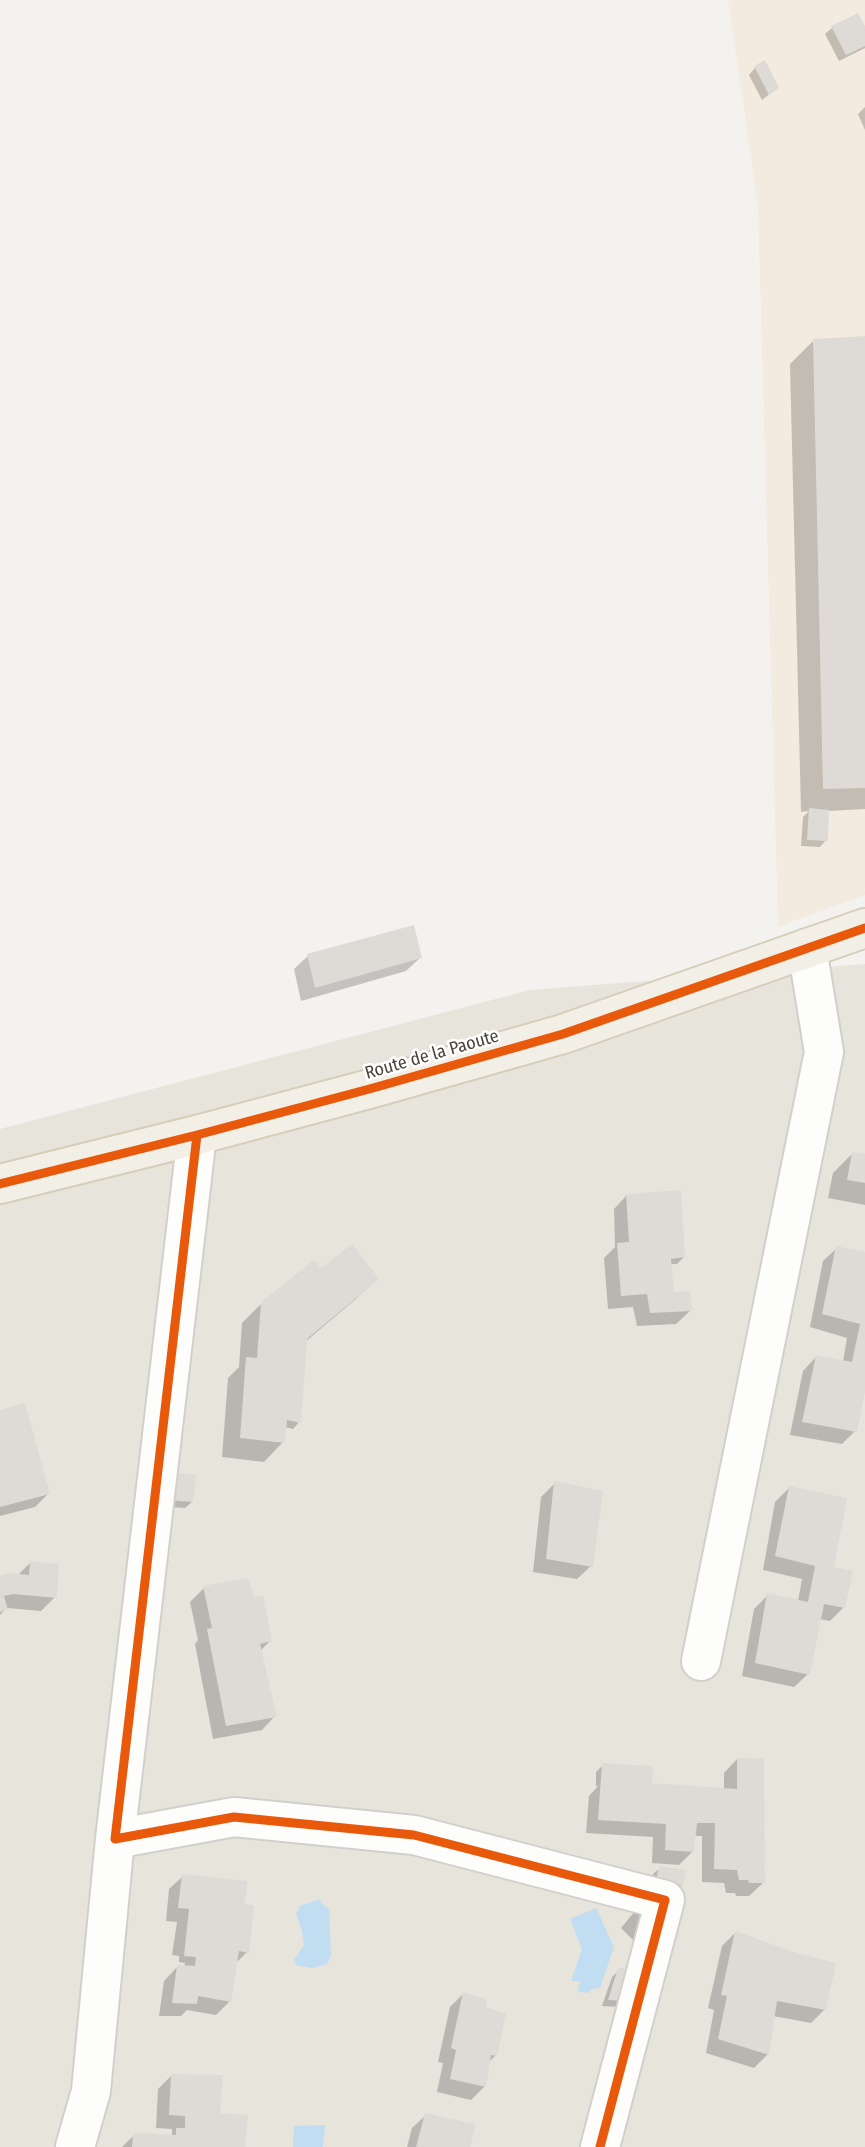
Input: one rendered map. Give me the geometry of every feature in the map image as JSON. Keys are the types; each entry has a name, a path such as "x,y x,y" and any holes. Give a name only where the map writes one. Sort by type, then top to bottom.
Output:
{"main road":[{"name":"Route de la Paoute","path":"0,1184 197,1135 563,1034 865,928"}],"street":[{"path":"701,1661 824,1052 807,948"},
{"path":"75,2147 91,2091 114,1839 197,1135"},
{"path":"114,1839 234,1817 414,1835 665,1900 600,2147"}],"shaded area":[{"path":"728,0 865,0 865,895 778,927 758,207"},
{"path":"865,964 865,2147 0,2147 0,1129 530,990"}],"water":[{"path":"320,1899 329,1909 331,1956 327,1964 320,1966 312,1968 296,1965 294,1960 304,1945 296,1914 300,1906"},
{"path":"596,1908 614,1947 600,1988 587,1993 578,1991 580,1981 571,1981 582,1949 570,1919"},
{"path":"325,2125 323,2147 293,2147 294,2126"}],"building":[{"path":"858,13 865,26 865,46 846,55 831,26"},
{"path":"765,60 779,88 769,95 754,66"},
{"path":"865,336 865,788 823,789 813,339"},
{"path":"809,808 829,810 828,841 807,840"},
{"path":"414,925 422,958 315,988 307,954"},
{"path":"852,1152 865,1154 865,1183 847,1180"},
{"path":"681,1190 685,1257 671,1259 674,1292 690,1291 692,1311 650,1313 647,1294 621,1296 617,1243 629,1242 626,1194"},
{"path":"352,1244 379,1279 307,1339 301,1423 287,1420 285,1443 240,1438 246,1357 257,1358 261,1302 314,1260 321,1268"},
{"path":"836,1246 865,1252 865,1392 857,1432 802,1422 816,1355 852,1362 860,1324 822,1314"},
{"path":"25,1403 50,1494 0,1507 0,1410"},
{"path":"169,1472 196,1475 193,1502 166,1500"},
{"path":"554,1481 603,1491 593,1567 546,1559"},
{"path":"789,1486 847,1498 834,1567 853,1571 845,1608 824,1604 810,1675 755,1663 767,1593 808,1602 815,1566 775,1556"},
{"path":"30,1561 59,1564 57,1598 13,1594 4,1596 8,1610 0,1612 0,1576 9,1573 29,1575"},
{"path":"248,1578 254,1597 263,1596 272,1641 260,1644 277,1717 226,1726 207,1629 212,1628 203,1586"},
{"path":"737,1758 764,1759 765,1883 739,1880 737,1870 714,1869 715,1823 697,1823 694,1852 665,1850 666,1824 598,1820 602,1763 653,1766 652,1783 737,1789"},
{"path":"659,1866 686,1870 683,1886 656,1880"},
{"path":"182,1874 248,1881 244,1904 254,1905 249,1953 239,1951 231,2002 198,1996 197,2004 172,2003 177,1965 195,1966 196,1957 184,1956 189,1909 178,1908"},
{"path":"735,1931 794,1952 836,1963 826,2010 777,2001 769,2055 718,2039 727,1996 721,1995"},
{"path":"618,1968 640,1968 629,2001 608,2000"},
{"path":"463,1992 486,1999 486,2007 506,2014 497,2056 491,2055 486,2087 450,2079 456,2050 451,2048"},
{"path":"171,2074 223,2075 220,2113 248,2115 245,2147 132,2147 133,2133 176,2135 176,2128 185,2128 185,2116 169,2115"},
{"path":"425,2113 476,2124 470,2147 416,2147"}],"cycle path":[{"path":"0,1184 197,1135 563,1034 865,928"},
{"path":"197,1135 115,1839 234,1817 414,1835 665,1900 600,2147"}]}
